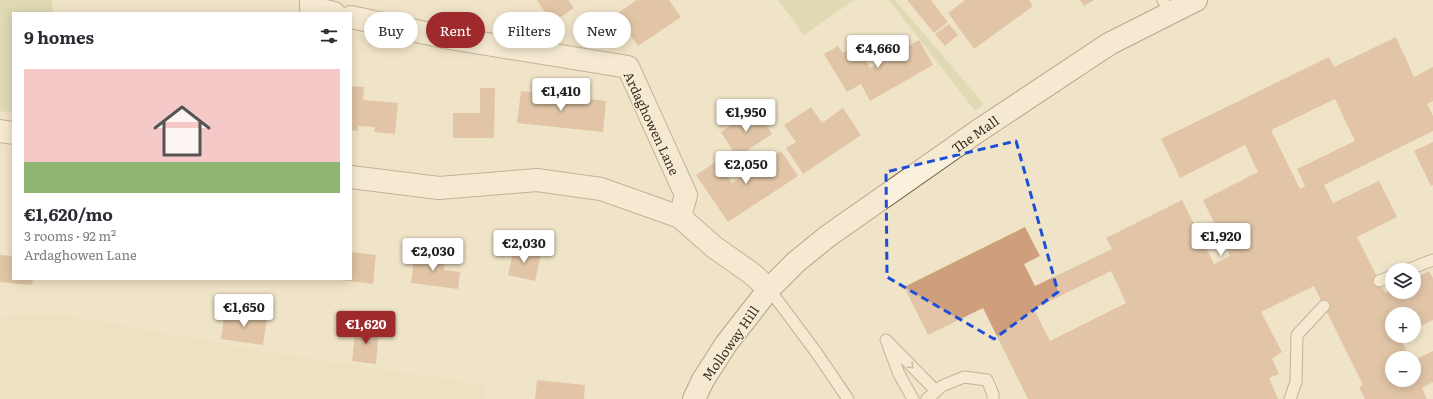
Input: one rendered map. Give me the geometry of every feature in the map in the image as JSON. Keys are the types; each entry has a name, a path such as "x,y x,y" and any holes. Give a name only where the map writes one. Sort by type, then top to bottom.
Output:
{"street":[{"path":"310,0 311,8 329,12"},
{"name":"The Mall","path":"769,290 796,262 828,236 978,131 1167,6 1196,0"},
{"name":"Ardaghowen Lane","path":"352,17 444,37 628,67 686,195 680,217"},
{"path":"0,131 12,133"},
{"path":"352,177 439,188 537,180 602,188 680,217 714,248 751,274 769,290"},
{"name":"Molloway Hill","path":"694,399 703,380 726,344 769,290"}],"lane":[{"path":"1421,265 1433,260"},
{"path":"1379,281 1385,279"},
{"path":"769,290 816,352 848,399"},
{"path":"1290,399 1296,382 1297,335 1324,306"},
{"path":"913,399 899,374 886,340 936,391"},
{"path":"927,399 942,386 964,377 987,380 993,394 993,399"}],"highlighted area":[{"path":"1016,141 1058,292 994,339 887,277 886,172"}],"shaded area":[{"path":"70,316 279,354 485,385 485,399 0,399 0,317"}],"green space":[{"path":"0,0 52,0 53,12 12,12 12,113 0,111"},
{"path":"778,0 854,0 804,35"},
{"path":"889,0 895,0 984,104 975,111"}],"building":[{"path":"537,0 568,0 574,8 565,14 565,12 545,12"},
{"path":"637,0 669,0 681,17 638,46 631,36 631,12 619,12"},
{"path":"907,0 931,0 948,22 934,33"},
{"path":"965,0 1029,0 1033,6 974,49 948,13"},
{"path":"1080,0 1094,0 1084,6"},
{"path":"949,24 958,35 945,46 935,34"},
{"path":"1396,37 1414,77 1433,67 1433,101 1427,104 1433,116 1433,131 1324,185 1333,203 1379,181 1397,217 1357,237 1385,293 1385,299 1421,299 1421,275 1429,271 1433,278 1433,320 1421,326 1421,307 1385,307 1385,343 1402,343 1406,351 1385,351 1385,387 1421,387 1421,357 1433,351 1433,382 1422,388 1427,399 1365,399 1359,387 1363,385 1314,286 1261,312 1282,352 1272,359 1279,374 1269,378 1278,399 1028,399 983,308 928,335 904,287 1025,227 1040,256 1024,264 1035,286 1112,249 1106,238 1182,200 1214,264 1230,256 1203,200 1258,172 1245,145 1180,178 1161,139 1329,57 1334,67","holes":["1335,99 1355,141 1297,169 1305,186 1300,189 1271,130","1111,271 1126,303 1050,341 1034,309"]},
{"path":"919,40 933,65 870,101 861,84 847,92 824,54 838,46 843,53 853,47 860,61 865,58 870,68"},
{"path":"352,86 364,87 363,100 398,103 395,134 374,132 375,127 358,126 358,131 352,130"},
{"path":"480,88 495,88 494,138 453,138 453,113 480,113"},
{"path":"521,91 606,101 603,132 517,123"},
{"path":"811,107 822,123 843,108 861,135 803,174 786,148 796,142 784,125"},
{"path":"756,109 772,134 737,157 721,132"},
{"path":"1433,142 1433,185 1431,186 1414,151"},
{"path":"781,151 798,176 728,222 696,175 717,161 732,183"},
{"path":"514,248 541,254 535,281 508,275"},
{"path":"352,252 376,255 373,284 341,280 352,280"},
{"path":"415,252 445,256 444,270 460,272 458,289 411,283"},
{"path":"0,255 12,256 12,280 33,280 32,285 0,282"},
{"path":"225,311 267,317 263,345 221,339"},
{"path":"356,326 379,328 376,364 352,361"},
{"path":"537,380 585,385 584,399 535,399"}]}
